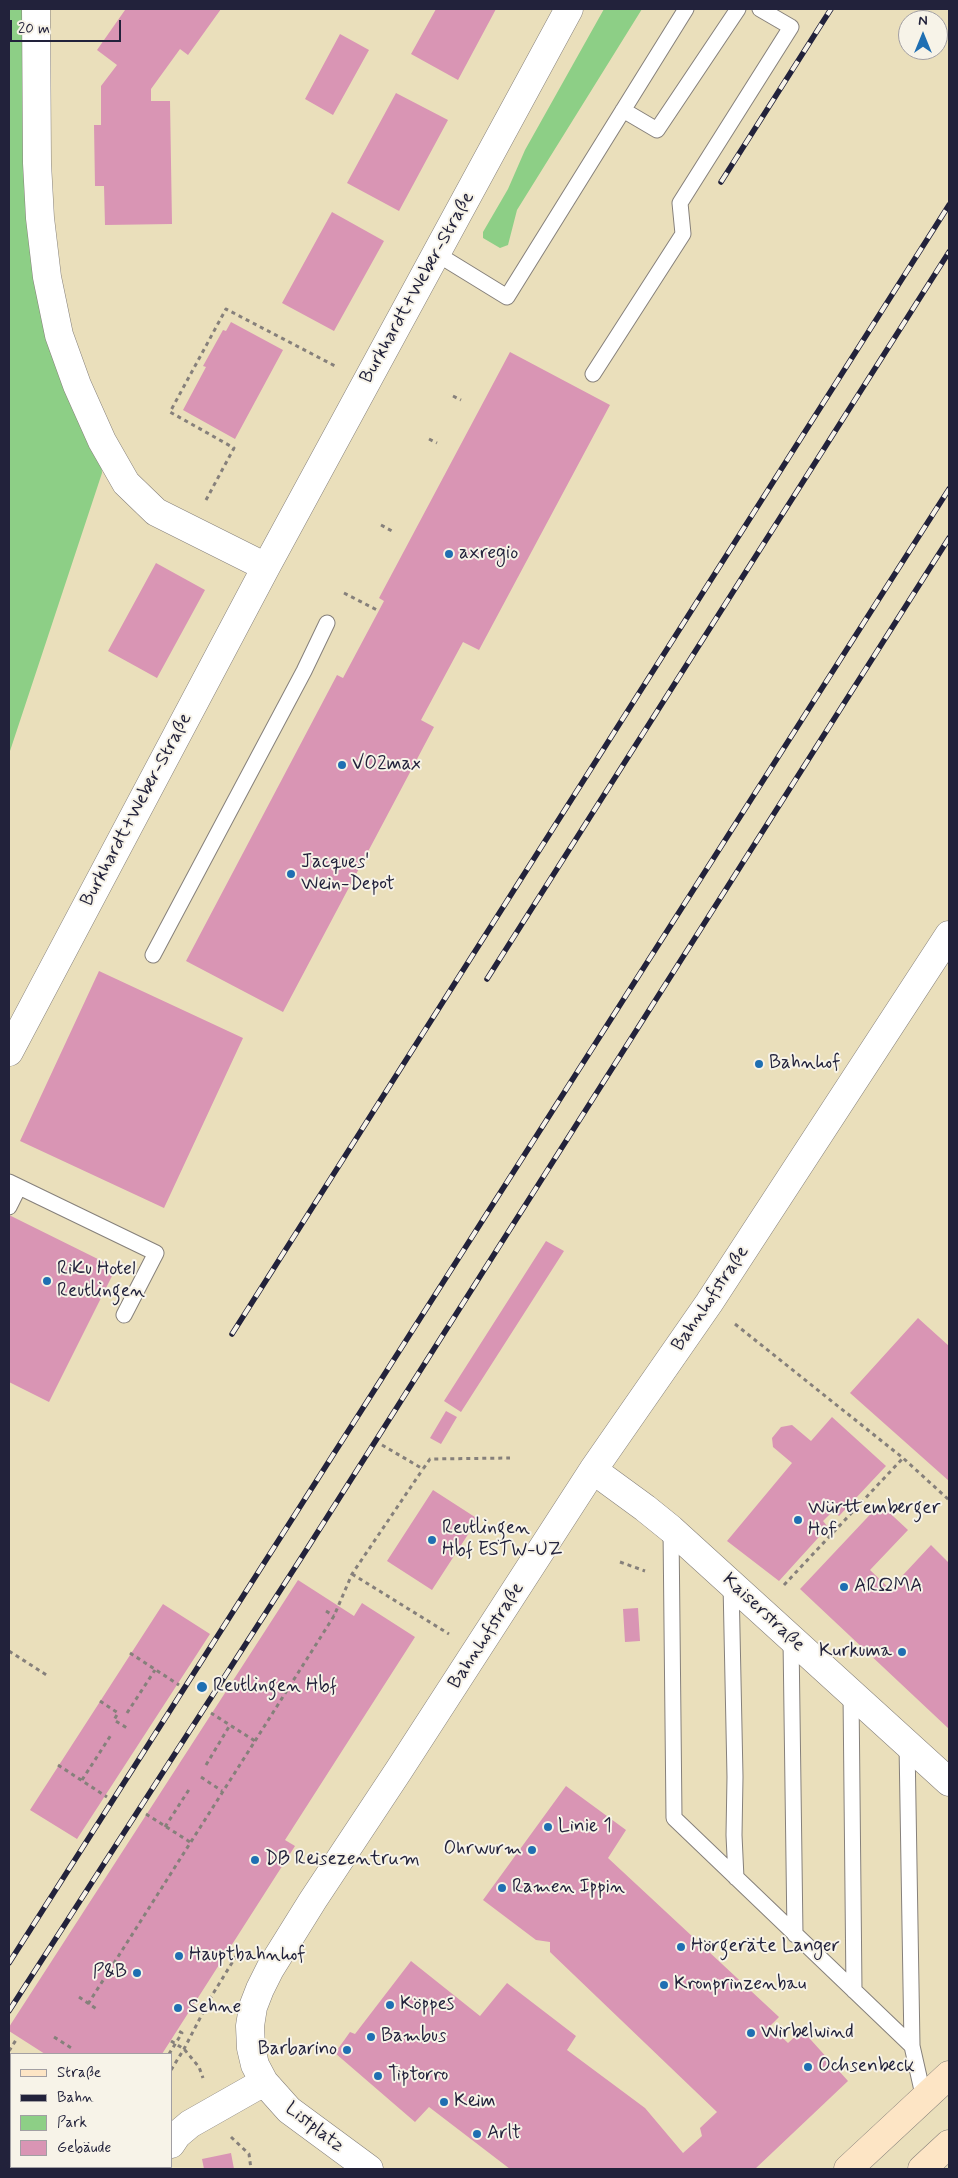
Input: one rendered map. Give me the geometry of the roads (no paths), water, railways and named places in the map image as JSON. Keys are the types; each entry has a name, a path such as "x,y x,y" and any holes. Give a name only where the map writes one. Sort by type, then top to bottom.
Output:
{"main road":[{"path":"848,2169 949,2075"},
{"path":"922,2169 949,2144"}],"street":[{"path":"36,9 37,163 40,218 47,277 59,335 77,385 102,441 126,483 156,512 266,568"},
{"name":"Burkhardt+Weber-Straße","path":"9,1052 266,568 438,254 569,9"},
{"name":"Bahnhofstraße","path":"264,2082 255,2065 251,2048 250,2026 253,2007 270,1969 593,1470 709,1303 949,935"},
{"name":"Kaiserstraße","path":"593,1470 671,1528 790,1639 947,1779"},
{"path":"172,2142 177,2135 190,2124 264,2082"},
{"name":"Listplatz","path":"264,2082 289,2110 369,2169"}],"lane":[{"path":"438,254 507,297 686,9"},
{"path":"623,110 656,130 738,9"},
{"path":"593,374 683,234 680,203 791,27 760,9"},
{"path":"153,955 304,671 327,623"},
{"path":"9,1208 14,1185 156,1253 124,1315"},
{"path":"671,1528 674,1818 912,2046"},
{"path":"730,1583 736,1878"},
{"path":"790,1639 795,1935"},
{"path":"851,1693 854,1990"},
{"path":"907,1744 912,2046 924,2099"}],"railway":[{"path":"721,182 831,9"},
{"path":"232,1334 949,205"},
{"path":"487,979 949,252"},
{"path":"9,1963 949,489"},
{"path":"9,2011 305,1552 949,538"}],"place":[{"name":"axregio","path":"449,554"},
{"name":"VO2max","path":"342,765"},
{"name":"Jacques' Wein-Depot","path":"291,874"},
{"name":"Bahnhof","path":"759,1064"},
{"name":"RiKu Hotel Reutlingen","path":"47,1281"},
{"name":"Württemberger Hof","path":"798,1520"},
{"name":"Reutlingen Hbf ESTW-UZ","path":"432,1540"},
{"name":"ARΩMA","path":"844,1587"},
{"name":"Kurkuma","path":"902,1652"},
{"name":"Reutlingen Hbf","path":"202,1687"},
{"name":"Linie 1","path":"548,1827"},
{"name":"Ohrwurm","path":"532,1850"},
{"name":"DB Reisezentrum","path":"255,1860"},
{"name":"Ramen Ippin","path":"502,1888"},
{"name":"Hörgeräte Langer","path":"681,1947"},
{"name":"Hauptbahnhof","path":"179,1956"},
{"name":"P&B","path":"137,1973"},
{"name":"Kronprinzenbau","path":"664,1985"},
{"name":"Köppes","path":"390,2005"},
{"name":"Sehne","path":"178,2008"},
{"name":"Wirbelwind","path":"751,2033"},
{"name":"Bambus","path":"371,2037"},
{"name":"Barbarino","path":"347,2050"},
{"name":"Ochsenbeck","path":"808,2067"},
{"name":"Tiptorro","path":"378,2076"},
{"name":"Keim","path":"444,2102"},
{"name":"Arlt","path":"477,2134"}]}
